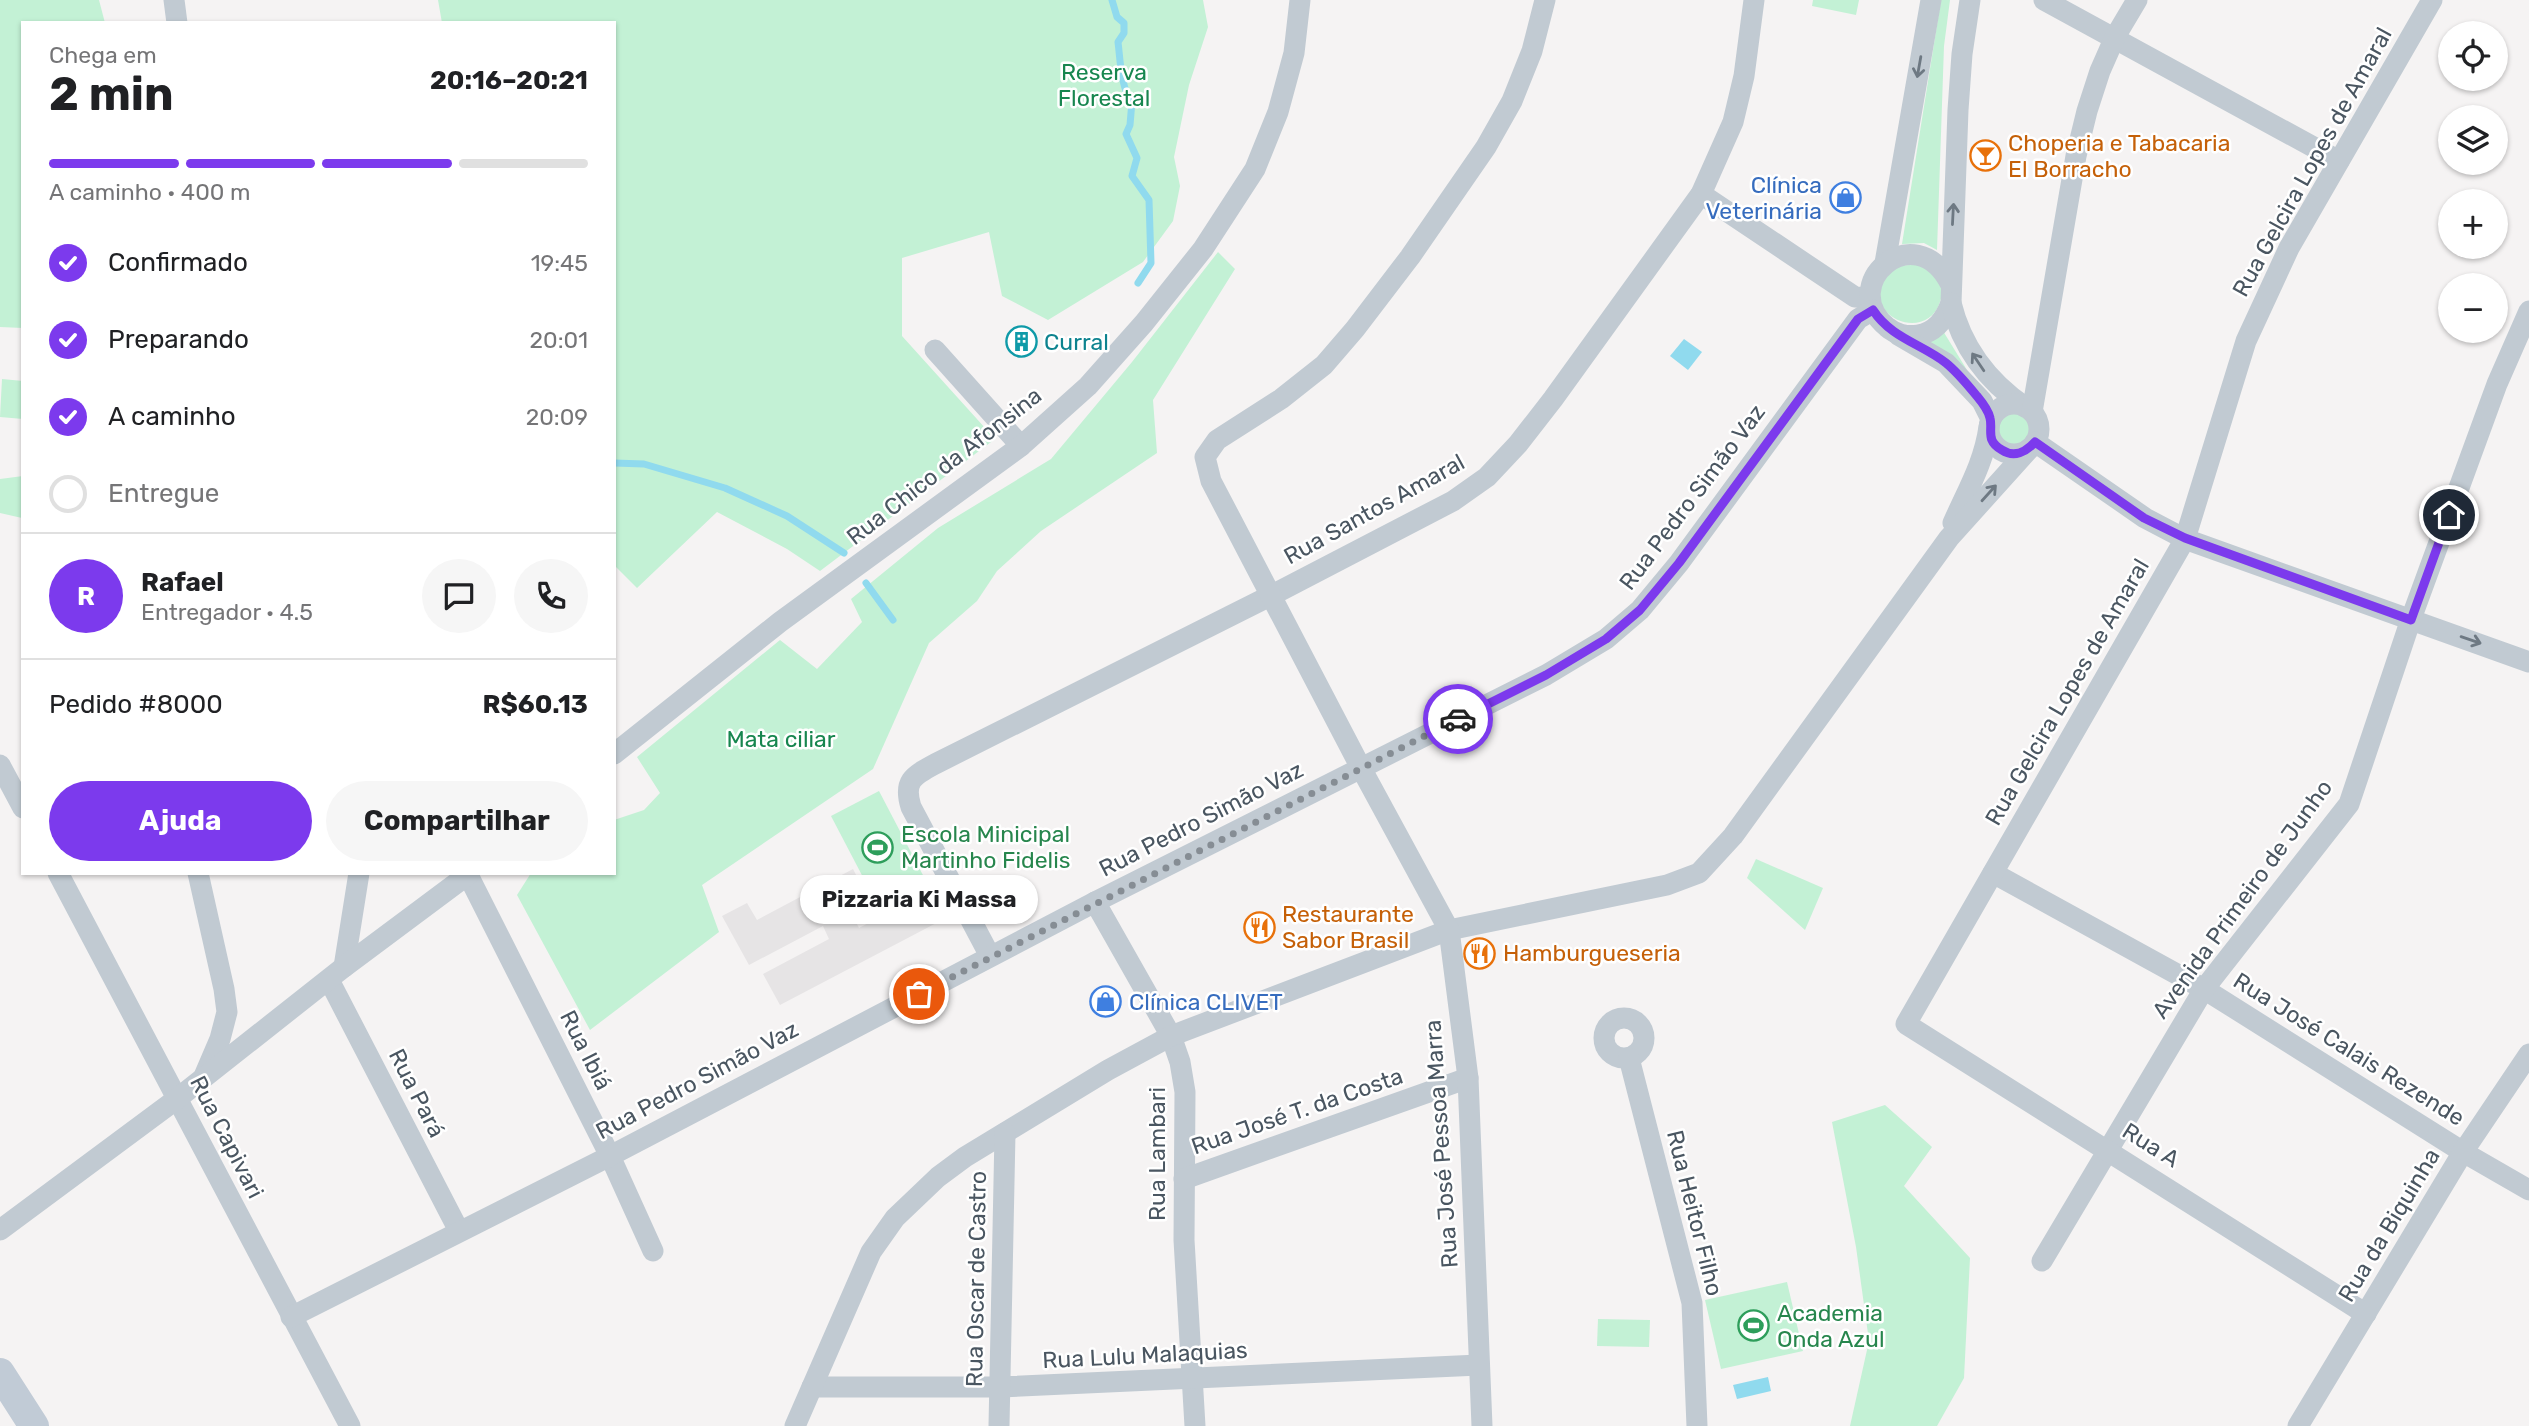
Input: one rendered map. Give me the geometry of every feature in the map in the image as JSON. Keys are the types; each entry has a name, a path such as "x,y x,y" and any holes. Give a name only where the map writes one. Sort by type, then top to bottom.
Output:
{"main road":[{"path":"0,1373 34,1426"}],"street":[{"path":"174,0 177,21"},
{"name":"Rua Chico da Afonsina","path":"618,744 1021,446 1088,386 1144,323 1203,249 1255,169 1278,112 1291,65 1300,0"},
{"name":"Rua José Pessoa Marra","path":"1482,1426 1468,1078 1449,930 1211,481 1205,457 1217,440 1282,399 1324,365 1410,257 1486,147 1512,101 1532,51 1545,0"},
{"name":"Rua Santos Amaral","path":"990,956 911,807 907,788 917,774 1453,501 1487,477 1518,444 1553,399 1701,194 1732,122 1744,76 1754,0"},
{"path":"1885,263 1931,0"},
{"path":"1891,330 1916,336 1939,325 1947,315 1951,293 1961,68 1970,0"},
{"path":"2044,0 2339,161"},
{"path":"2028,409 2076,156 2100,71 2115,37 2137,0"},
{"name":"Rua Gelcira Lopes de Amaral","path":"1906,1024 2185,538 2246,341 2289,248 2432,0"},
{"path":"1701,194 1855,297 1872,304"},
{"path":"795,1426 871,1252 895,1218 939,1177 1005,1133 1108,1070 1171,1036 1449,930 1667,885 1699,873 1733,836 1945,543 2032,445 2039,426 2028,409 2002,392 1967,345 1955,319 1944,271 1935,261 1909,254 1885,263 1876,273 1872,285 1872,304 1880,321 1946,363 1982,401 1990,423 1993,443 1999,449 2015,454 2032,445"},
{"name":"Rua Pedro Simão Vaz","path":"291,1317 610,1156 1095,902 1546,675 1606,639 1640,610 1679,563 1858,319 1872,304"},
{"name":"Avenida Primeiro de Junho","path":"2042,1261 2204,989 2349,804 2411,620 2497,384 2529,310"},
{"path":"935,350 1021,446"},
{"path":"1945,543 1979,470 1990,423 2001,407 2017,404 2028,409"},
{"path":"2032,445 2144,518 2185,538 2529,662"},
{"path":"0,765 21,804"},
{"name":"Rua José Calais Rezende","path":"1993,873 2204,989 2463,1152 2529,1190"},
{"name":"Rua Capivari","path":"59,875 350,1426"},
{"path":"198,875 227,1012 220,1039 204,1076"},
{"path":"336,974 359,875"},
{"path":"0,1230 178,1098 468,875"},
{"name":"Rua Ibiá","path":"470,875 610,1156 653,1251"},
{"name":"Rua Lambari","path":"1095,902 1171,1036 1180,1062 1185,1092 1184,1240 1195,1426"},
{"name":"Rua Pará","path":"336,974 459,1231"},
{"name":"Rua A","path":"1906,1024 2366,1314"},
{"name":"Rua da Biquinha","path":"2298,1426 2463,1152 2529,1054"},
{"name":"Rua Heitor Filho","path":"1629,1058 1692,1303 1697,1426"},
{"name":"Rua José T. da Costa","path":"1184,1179 1468,1078"},
{"name":"Rua Oscar de Castro","path":"999,1426 1005,1133"},
{"name":"Rua Lulu Malaquias","path":"812,1387 1000,1387 1479,1366"}],"shaded area":[{"path":"853,869 869,900 850,910 859,928 929,891 944,919 780,1005 763,974 829,939 823,926 749,965 722,916 747,903 757,920"}],"green space":[{"path":"0,0 99,0 104,21 21,21 21,328 0,327"},
{"name":"Reserva Florestal","path":"438,0 1203,0 1208,27 1189,85 1174,157 1180,186 1173,221 1143,262 1048,320 1002,296 989,232 902,258 902,336 995,439 820,571 787,549 717,512 637,588 616,567 616,21 442,21"},
{"path":"1813,0 1859,0 1856,15 1812,6"},
{"path":"1941,0 1950,0 1944,46 1937,250 1924,243 1902,244"},
{"name":"Mata ciliar","path":"1218,252 1235,269 1153,400 1157,453 1041,531 997,571 977,601 929,643 873,769 702,885 719,932 590,1030 517,895 530,875 616,875 616,819 644,810 660,793 637,757 780,640 817,669 862,622 851,599 938,528 1051,459 1132,362"},
{"path":"1924,264 1941,286 1940,302 1933,314 1923,321 1900,321 1883,307 1880,296 1883,280 1895,266"},
{"path":"1943,331 1967,370 1929,342"},
{"path":"2,379 21,381 21,419 0,417"},
{"path":"2014,411 2027,416 2032,429 2027,442 2014,447 2001,442 1996,429 2001,416"},
{"path":"21,476 21,518 0,513 0,479"},
{"name":"Escola Minicipal Martinho Fidelis","path":"879,791 925,879 877,904 831,816"},
{"path":"1756,859 1823,888 1805,930 1747,878"},
{"path":"1885,1105 1932,1147 1904,1186 1970,1258 1964,1378 1937,1426 1850,1426 1869,1341 1856,1247 1832,1122"},
{"name":"Academia Onda Azul","path":"1787,1282 1803,1351 1721,1369 1705,1300"},
{"path":"1598,1319 1650,1320 1649,1347 1597,1346"}],"water":[{"path":"1684,339 1702,352 1688,370 1670,356"},
{"path":"1768,1377 1771,1391 1737,1399 1733,1385"}],"waterway":[{"path":"1112,0 1117,17 1124,23 1124,33 1118,42 1123,82 1132,101 1130,125 1126,134 1137,158 1132,176 1149,200 1151,263 1138,283"},
{"path":"616,463 644,464 725,488 787,516 844,553"},
{"path":"866,583 893,620"}],"way so far":[{"path":"919,994 1458,719"}],"place":[{"name":"Choperia e Tabacaria El Borracho","path":"1985,156"},
{"name":"Clínica Veterinária","path":"1845,198"},
{"name":"Curral","path":"1021,342"},
{"name":"Escola Minicipal Martinho Fidelis","path":"878,847"},
{"name":"Restaurante Sabor Brasil","path":"1259,927"},
{"name":"Hamburgueseria","path":"1480,953"},
{"name":"Pizzaria Ki Massa","path":"919,994"},
{"name":"Clínica CLIVET","path":"1106,1002"},
{"name":"Academia Onda Azul","path":"1754,1326"}],"route":[{"path":"1458,719 1546,675 1606,639 1640,610 1679,563 1858,319 1873,310 1880,321 1903,339 1946,363 1982,401 1991,419 1989,427 1993,443 1999,449 2015,454 2035,442 2144,518 2185,538 2411,620 2449,515"}]}
